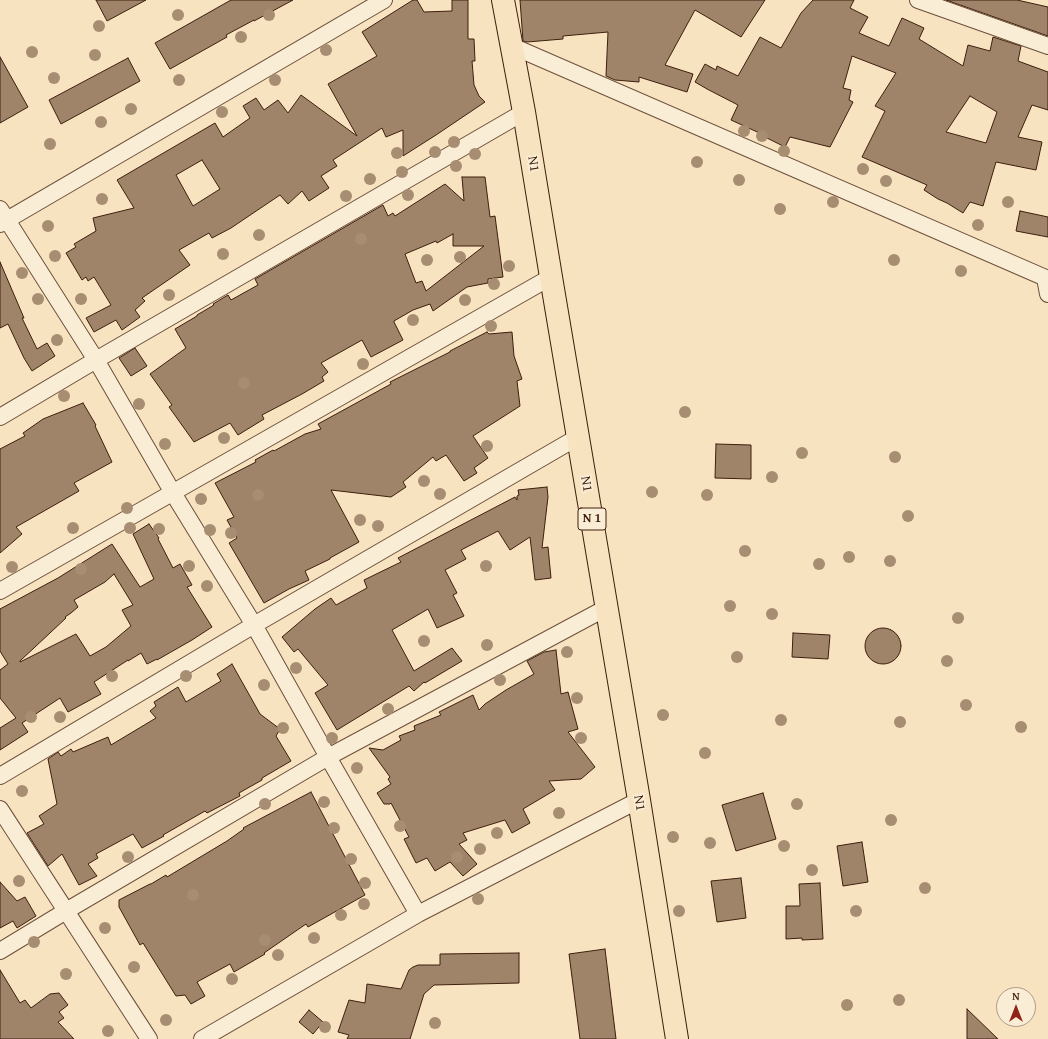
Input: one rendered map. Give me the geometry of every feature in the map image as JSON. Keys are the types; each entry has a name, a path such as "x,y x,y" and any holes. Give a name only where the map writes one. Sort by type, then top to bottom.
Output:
{"highway":[{"name":"N1","path":"503,0 524,112 677,1039"}],"street":[{"path":"384,0 2,217 96,360 173,493 254,625 418,914"},
{"path":"918,0 1048,46"},
{"path":"512,46 1047,278 1048,294"},
{"path":"0,417 524,112"},
{"path":"0,591 551,277"},
{"path":"0,776 254,625 578,437"},
{"path":"0,951 328,757 606,608"},
{"path":"202,1039 418,914 638,800"},
{"path":"0,809 150,1039"}],"building":[{"path":"96,0 146,0 107,21"},
{"path":"231,0 293,0 226,35 227,37 170,69 155,43"},
{"path":"413,0 417,0 424,12 452,11 452,0 468,0 468,39 474,39 475,61 472,61 474,85 479,96 485,102 403,156 403,130 386,137 382,128 333,160 337,166 321,176 329,188 309,201 302,191 288,204 280,195 231,228 212,238 209,233 179,250 190,265 142,298 145,301 135,310 140,317 122,330 116,320 94,332 86,318 111,305 94,277 88,281 86,277 82,280 66,253 76,247 74,244 96,231 93,218 134,208 117,180 215,123 223,137 250,118 243,106 256,98 264,110 278,100 288,113 301,95 357,136 328,84 377,56 362,32","holes":["202,160 220,189 193,206 176,175"]},
{"path":"520,0 765,0 741,37 695,10 665,65 693,74 687,92 639,77 639,82 615,80 606,76 608,32 563,36 563,39 523,41"},
{"path":"813,0 854,0 850,8 868,17 859,33 889,46 902,18 924,28 919,39 963,66 968,45 990,51 993,37 1021,46 1018,61 1048,72 1048,110 1032,105 1018,137 1042,142 1036,170 996,162 983,206 970,202 963,213 924,190 927,185 862,157 885,111 875,106 896,73 852,56 843,88 851,90 849,100 853,102 830,147 790,137 785,147 765,137 766,136 731,120 738,105 695,82 705,64 716,70 717,66 738,76 760,37 781,48 801,13","holes":["970,96 997,112 986,143 946,132"]},
{"path":"946,0 1017,0 1048,7 1048,36"},
{"path":"0,57 28,107 0,123"},
{"path":"128,58 140,81 61,124 49,100"},
{"path":"462,177 485,177 490,217 495,216 503,277 488,279 488,283 467,287 433,311 430,304 413,310 394,321 403,340 371,357 362,340 321,363 328,372 322,377 324,381 262,415 264,419 238,435 230,423 194,442 169,407 172,405 150,374 186,348 175,329 228,295 231,300 258,285 255,279 383,205 388,216 393,213 395,216 445,184 464,201","holes":["453,234 453,246 484,246 426,291 422,281 416,283 405,254 436,241 437,243"]},
{"path":"1020,211 1048,217 1048,237 1016,231"},
{"path":"0,262 24,318 22,318 37,349 47,343 55,356 32,371 24,358 8,324 0,328"},
{"path":"487,332 489,334 512,332 514,356 522,379 517,381 520,406 473,436 488,458 474,468 477,473 464,481 446,455 436,461 433,457 403,482 406,487 391,497 331,490 359,542 330,559 305,571 309,580 264,603 229,543 237,538 227,520 234,517 215,483 256,462 255,460 273,450 274,451 305,434 321,429 318,424 391,384 390,382"},
{"path":"135,348 147,366 131,376 119,358"},
{"path":"83,403 96,425 95,426 112,462 74,483 79,491 16,527 22,534 0,553 0,449 25,436 23,433 43,419"},
{"path":"716,444 751,445 751,479 715,478"},
{"path":"547,487 548,497 542,548 548,547 551,578 535,580 530,537 510,550 498,531 461,550 466,559 445,570 457,593 453,595 464,616 437,628 428,609 392,630 414,671 452,648 462,661 425,683 424,682 414,691 409,686 337,730 315,693 328,685 298,649 294,652 282,637 315,609 331,598 336,605 367,588 364,580 401,562 398,558 515,497 517,500 517,496 519,495 518,490"},
{"path":"149,524 159,538 158,539 173,568 180,564 192,585 187,587 212,627 157,660 147,664 141,653 128,660 94,682 101,694 68,712 60,698 22,723 28,732 0,750 0,728 16,718 0,698 0,670 8,664 0,651 0,609 58,578 112,544 140,587 154,579 133,534","holes":["114,574 133,605 122,610 131,626 106,647 90,656 76,634 20,662 66,618 65,617 78,607 74,600 105,582"]},
{"path":"887,628 896,633 900,639 900,653 896,659 887,664 879,664 870,659 866,653 865,642 870,633 876,629"},
{"path":"793,633 830,635 828,659 792,657"},
{"path":"556,650 561,694 568,692 578,729 568,732 595,767 581,779 549,781 555,790 523,809 530,823 512,833 505,820 463,833 467,840 459,844 477,864 463,876 450,862 435,871 427,858 416,863 404,839 409,837 391,803 384,804 377,793 391,784 388,779 390,777 369,748 383,750 401,740 399,736 415,730 414,726 441,715 439,712 473,695 479,710 485,704 506,690 534,674 527,661 544,652"},
{"path":"232,664 260,714 280,729 276,736 291,761 239,793 240,796 207,813 205,811 142,848 133,834 96,854 98,858 88,864 97,876 79,885 62,854 48,866 27,833 44,824 39,816 57,804 48,759 58,752 61,756 71,749 73,752 108,737 111,745 156,718 150,711 156,706 154,702 178,687 186,702 221,681 217,674"},
{"path":"311,792 365,895 308,927 306,924 264,953 265,954 234,972 230,964 197,982 205,996 191,1004 185,995 176,996 143,943 140,945 119,907 119,900 166,875 167,877 227,841 244,829 243,828"},
{"path":"763,793 776,839 736,851 722,805"},
{"path":"862,842 868,882 843,886 837,846"},
{"path":"741,878 746,918 717,922 711,881"},
{"path":"0,882 17,901 25,897 36,916 17,928 13,921 0,928"},
{"path":"820,883 823,939 786,939 786,906 800,906 799,884"},
{"path":"605,949 616,1039 580,1039 569,954"},
{"path":"519,953 519,983 434,985 424,994 410,1039 347,1039 349,1035 338,1032 349,1000 365,1003 367,984 401,989 409,970 418,965 440,965 440,954"},
{"path":"0,970 20,1003 25,1000 31,1008 50,994 59,993 68,1005 59,1012 64,1018 58,1022 74,1039 0,1039"},
{"path":"967,1009 998,1039 967,1039"},
{"path":"309,1010 323,1022 313,1034 299,1022"}]}
